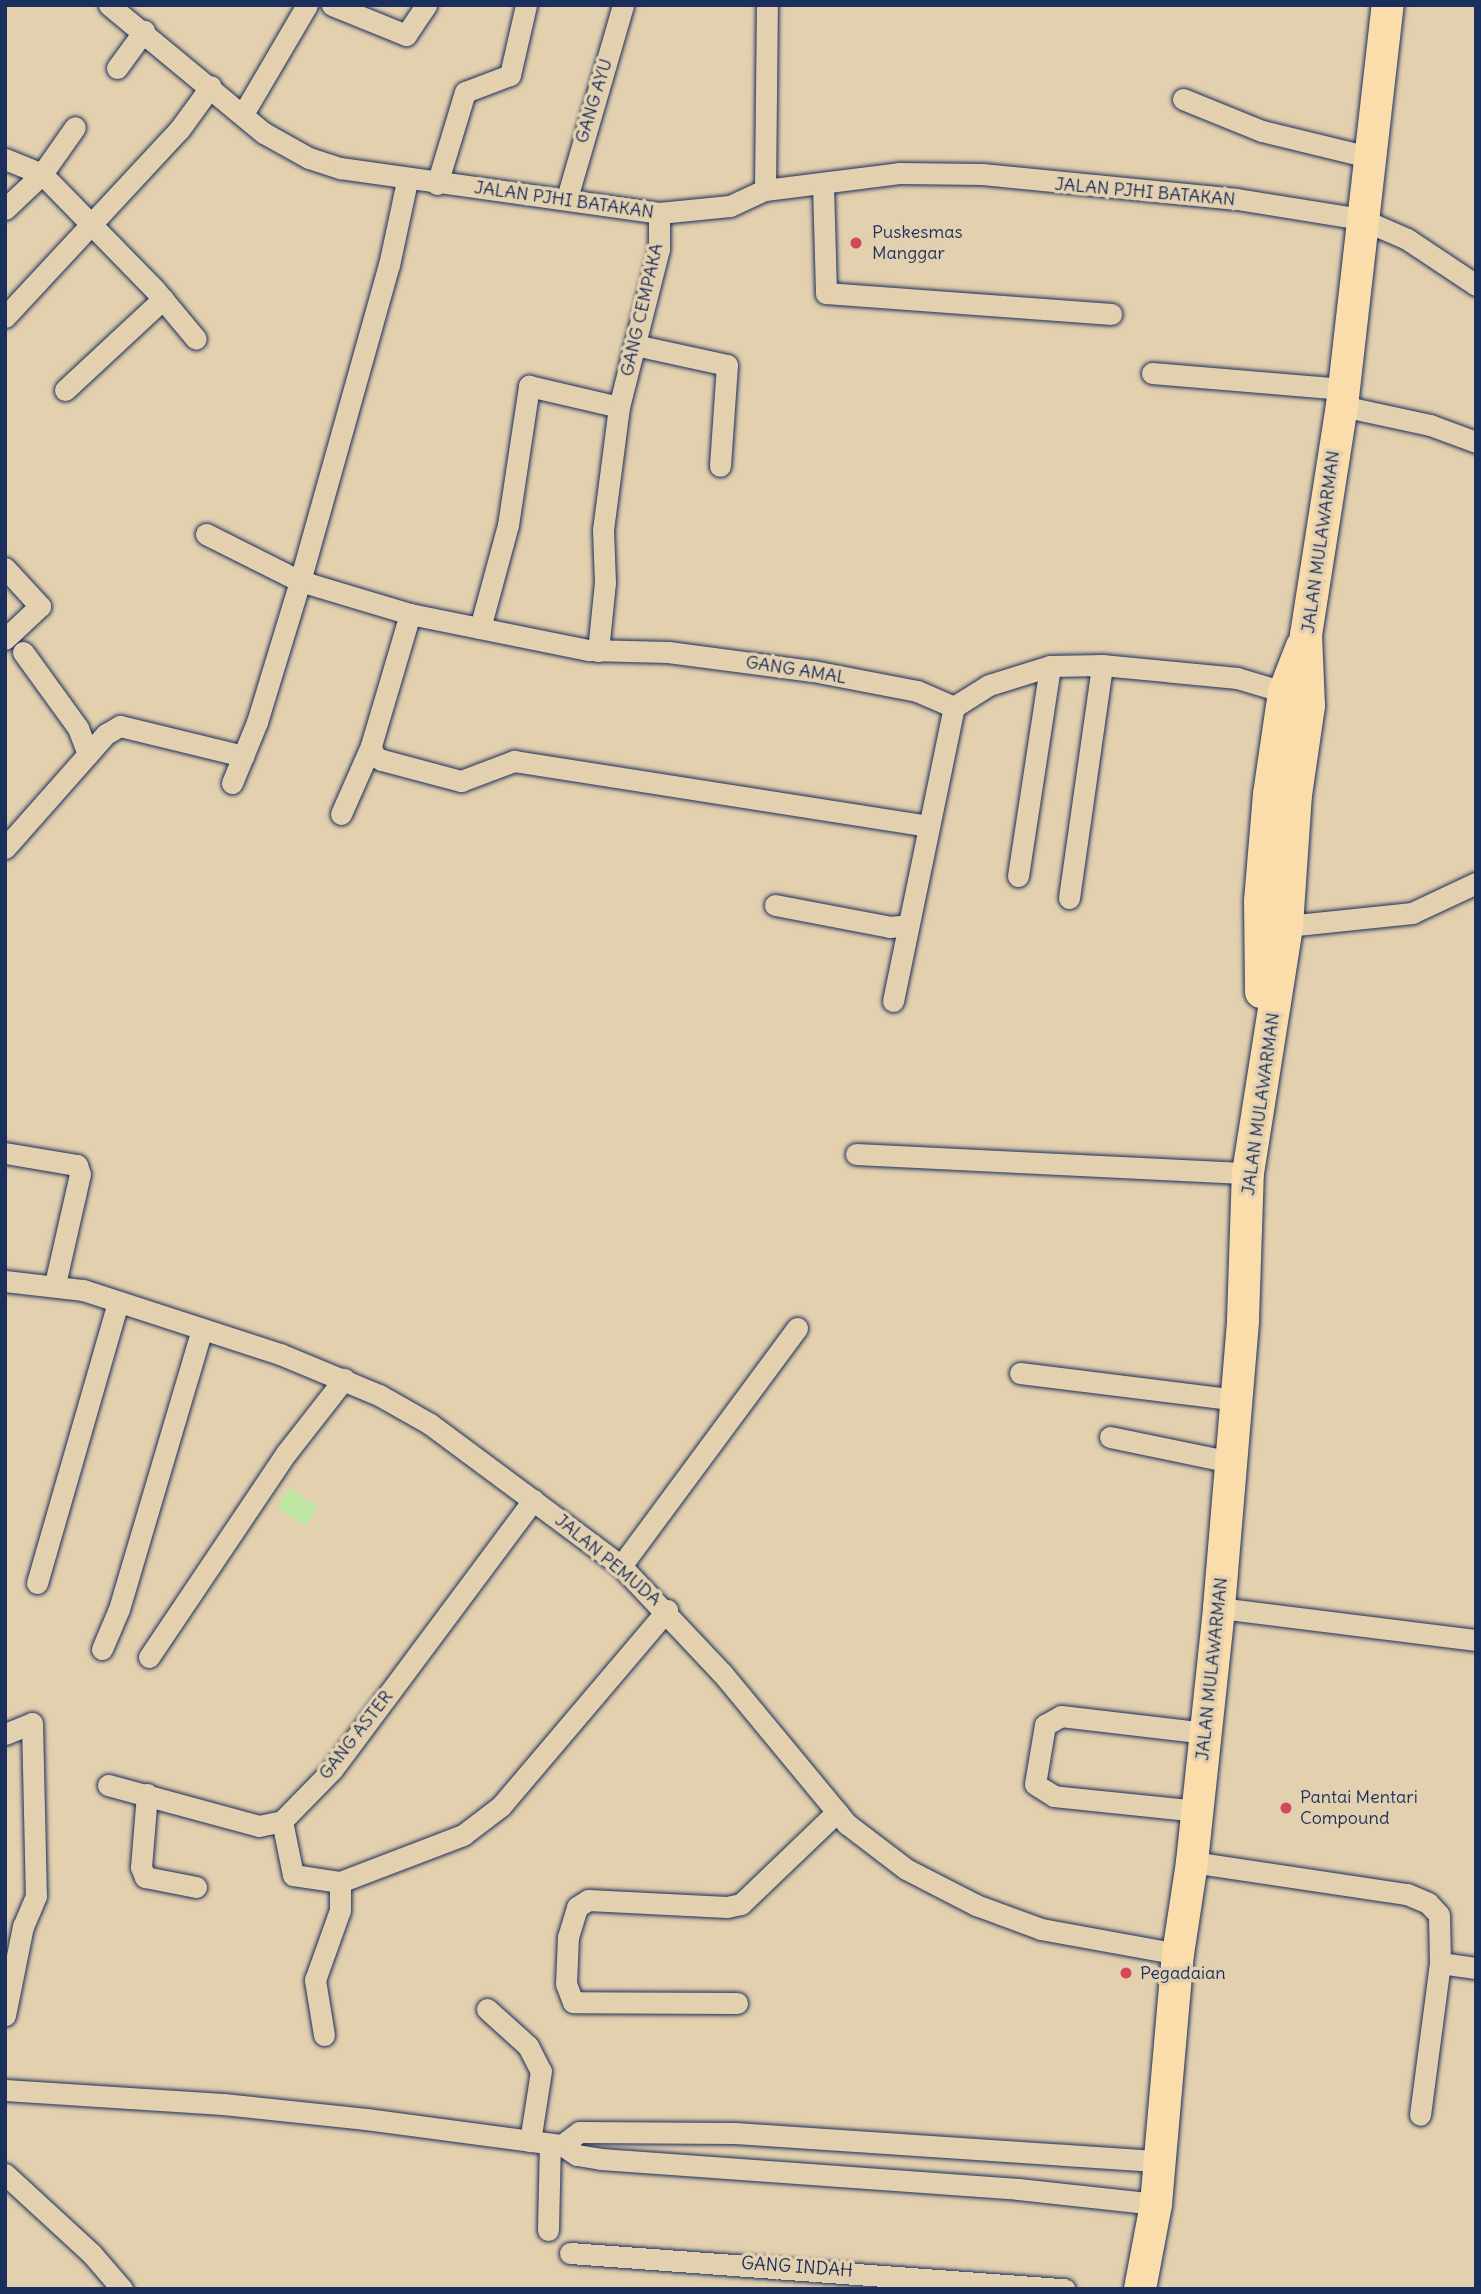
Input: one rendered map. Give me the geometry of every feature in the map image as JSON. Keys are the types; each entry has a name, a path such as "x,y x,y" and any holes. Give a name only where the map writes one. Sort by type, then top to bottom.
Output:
{"highway":[{"name":"JALAN MULAWARMAN","path":"1140,2289 1156,2204 1178,1954 1192,1862 1219,1608 1236,1400 1248,1174 1262,1091 1278,910 1283,794 1309,706 1306,635 1343,398 1361,219 1388,5"},
{"path":"1283,794 1284,692 1306,635"}],"street":[{"name":"JALAN PJHI BATAKAN","path":"110,5 144,30 264,132 309,158 407,181 567,198 659,213 730,206 765,190 822,185 899,173 982,174 1237,199 1361,219 1407,239 1476,285"},
{"path":"243,114 307,5"},
{"path":"332,5 406,35 426,5"},
{"path":"437,184 465,92 510,75 526,5"},
{"name":"GANG AYU","path":"567,198 623,5"},
{"path":"765,190 767,5"},
{"path":"117,68 144,30"},
{"path":"5,317 179,130 211,86"},
{"path":"1183,99 1262,131 1369,157"},
{"path":"5,209 42,174 75,127"},
{"path":"5,159 42,174 163,299 196,338"},
{"path":"232,783 300,581 389,265 407,181"},
{"path":"822,185 826,293 1111,314"},
{"name":"GANG CEMPAKA","path":"598,651 605,582 603,530 619,407 659,249 659,213"},
{"path":"65,390 163,299"},
{"path":"635,345 727,365 720,466"},
{"path":"1152,373 1343,398 1476,442"},
{"path":"481,628 508,525 529,386 619,407"},
{"name":"GANG AMAL","path":"206,534 300,581 410,614 598,651 668,652 813,671 916,691 954,707"},
{"path":"5,568 40,606 5,639"},
{"path":"341,814 371,746 410,614"},
{"path":"23,652 78,728 88,754"},
{"path":"893,1001 927,825 954,707 989,685 1050,666 1102,665 1237,678 1284,692"},
{"path":"1069,898 1102,665"},
{"path":"1018,877 1050,666"},
{"path":"5,848 88,754 113,730 136,726 204,750 243,756"},
{"path":"371,746 374,756 382,760 461,781 514,761 927,825"},
{"path":"1278,910 1412,913 1476,883"},
{"path":"775,905 890,927 908,925"},
{"path":"5,1153 77,1164 80,1174 55,1284"},
{"path":"856,1154 1248,1174"},
{"name":"JALAN PEMUDA","path":"5,1281 55,1284 118,1301 201,1332 344,1379 430,1424 621,1566 667,1610 837,1812 906,1869 976,1905 1041,1929 1178,1954"},
{"path":"37,1583 118,1301"},
{"path":"621,1566 797,1328"},
{"path":"102,1649 119,1609 201,1332"},
{"path":"1020,1373 1236,1400"},
{"path":"149,1657 287,1452 344,1379"},
{"path":"1110,1437 1231,1462"},
{"name":"GANG ASTER","path":"282,1821 332,1770 533,1500"},
{"path":"1219,1608 1476,1640"},
{"path":"108,1784 260,1826 282,1821 293,1875 341,1882 463,1835 501,1806 667,1610"},
{"path":"1198,1811 1054,1796 1035,1784 1045,1725 1061,1716 1206,1733"},
{"path":"5,1734 32,1723 36,1896 23,1926 5,2015"},
{"path":"147,1794 141,1867 145,1877 195,1887"},
{"path":"737,2003 573,2002 567,1972 568,1937 576,1907 588,1900 727,1907 741,1903 837,1812"},
{"path":"1192,1862 1407,1894 1428,1903 1438,1915 1440,1963 1420,2115"},
{"path":"324,2035 315,1980 340,1910 341,1882"},
{"path":"1440,1963 1476,1968"},
{"path":"487,2009 528,2046 541,2071 547,2143 548,2230"},
{"path":"5,2090 223,2104 547,2143 577,2155 601,2159 1005,2188 1156,2204"},
{"path":"547,2143 579,2132 735,2133 1159,2161"},
{"path":"5,2174 91,2253 122,2289"},
{"name":"GANG INDAH","path":"570,2253 1065,2289"}],"green space":[{"path":"289,1488 318,1507 306,1526 276,1507"}],"place":[{"name":"Puskesmas Manggar","path":"856,243"},
{"name":"Pantai Mentari Compound","path":"1286,1808"},
{"name":"Pegadaian","path":"1126,1973"}]}
